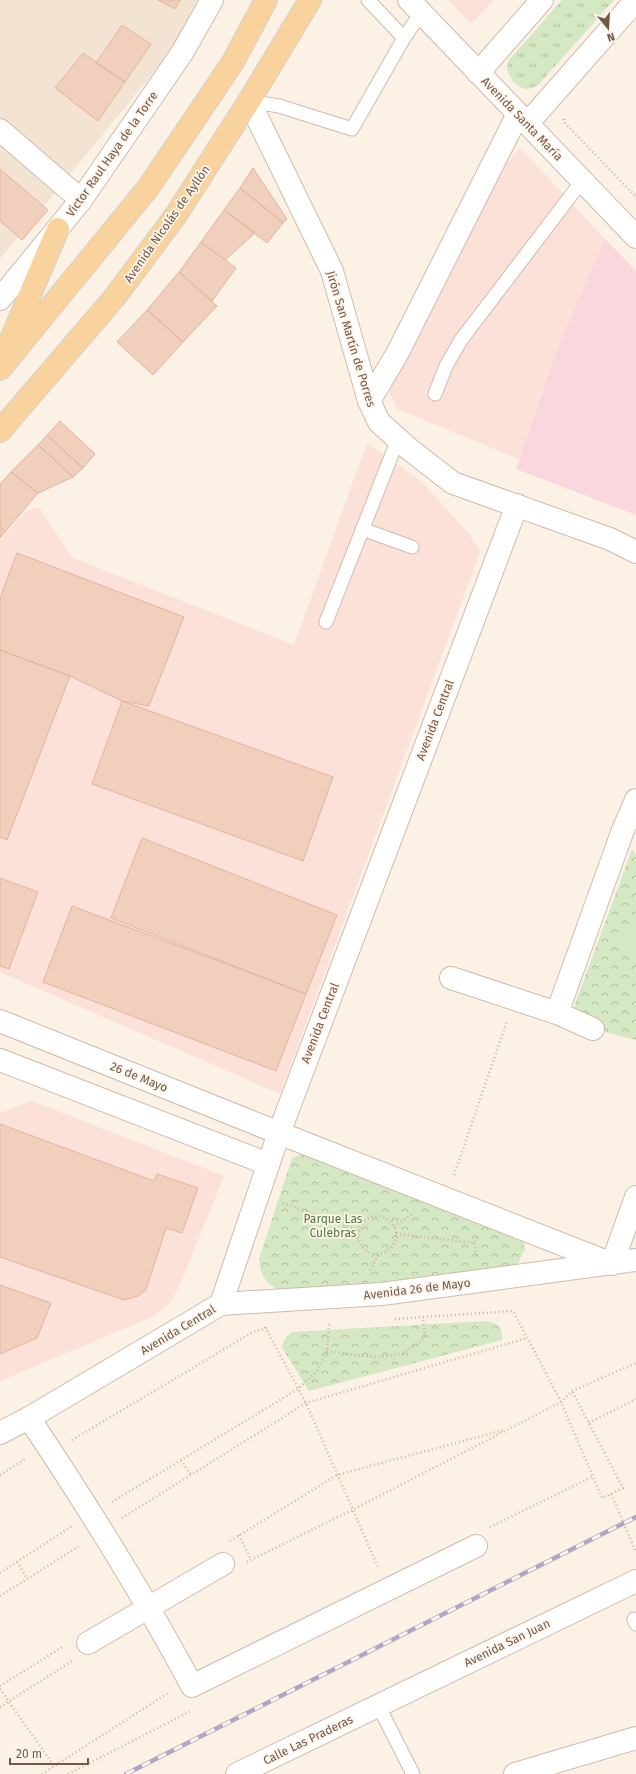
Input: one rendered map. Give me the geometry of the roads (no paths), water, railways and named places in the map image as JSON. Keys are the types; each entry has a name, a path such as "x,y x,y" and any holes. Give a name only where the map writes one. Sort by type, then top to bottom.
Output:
{"main road":[{"path":"0,369 148,188 233,62 266,0"},
{"name":"Avenida Nicolás de Ayllón","path":"0,431 114,298 176,215 249,101 310,0"},
{"path":"0,365 58,229"}],"street":[{"name":"Victor Raul Haya de la Torre","path":"0,299 81,200 182,53 212,0"},
{"path":"478,73 542,0"},
{"path":"369,401 397,354 523,119 636,0"},
{"name":"Avenida Santa María","path":"415,6 636,237"},
{"name":"Jirón San Martín de Porres","path":"249,101 332,271 369,401 379,422 452,482 610,539 636,552"},
{"path":"0,130 81,200"},
{"name":"Avenida Central","path":"0,1434 221,1304 279,1133 517,505"},
{"path":"557,1013 630,837 636,800"},
{"path":"452,978 557,1013 593,1029"},
{"name":"26 de Mayo","path":"0,1021 279,1133"},
{"path":"0,1060 268,1164"},
{"path":"279,1133 612,1264 636,1197"},
{"name":"Avenida 26 de Mayo","path":"221,1304 382,1294 636,1260"},
{"path":"29,1418 97,1522 148,1606 192,1686 481,1537"},
{"path":"83,1651 224,1553"},
{"name":"Avenida San Juan","path":"378,1705 636,1581"},
{"name":"Calle Las Praderas","path":"237,1774 378,1705"},
{"path":"515,1774 636,1738"}],"lane":[{"path":"368,0 404,38"},
{"path":"249,101 279,106 352,129 404,38 415,6"},
{"path":"435,394 446,366 461,340 582,181"},
{"path":"326,622 398,439"},
{"path":"362,529 412,547"},
{"path":"378,1705 412,1774"}],"railway":[{"path":"126,1774 636,1517"}],"park label":[{"name":"Parque Las Culebras","path":"333,1226"}]}
